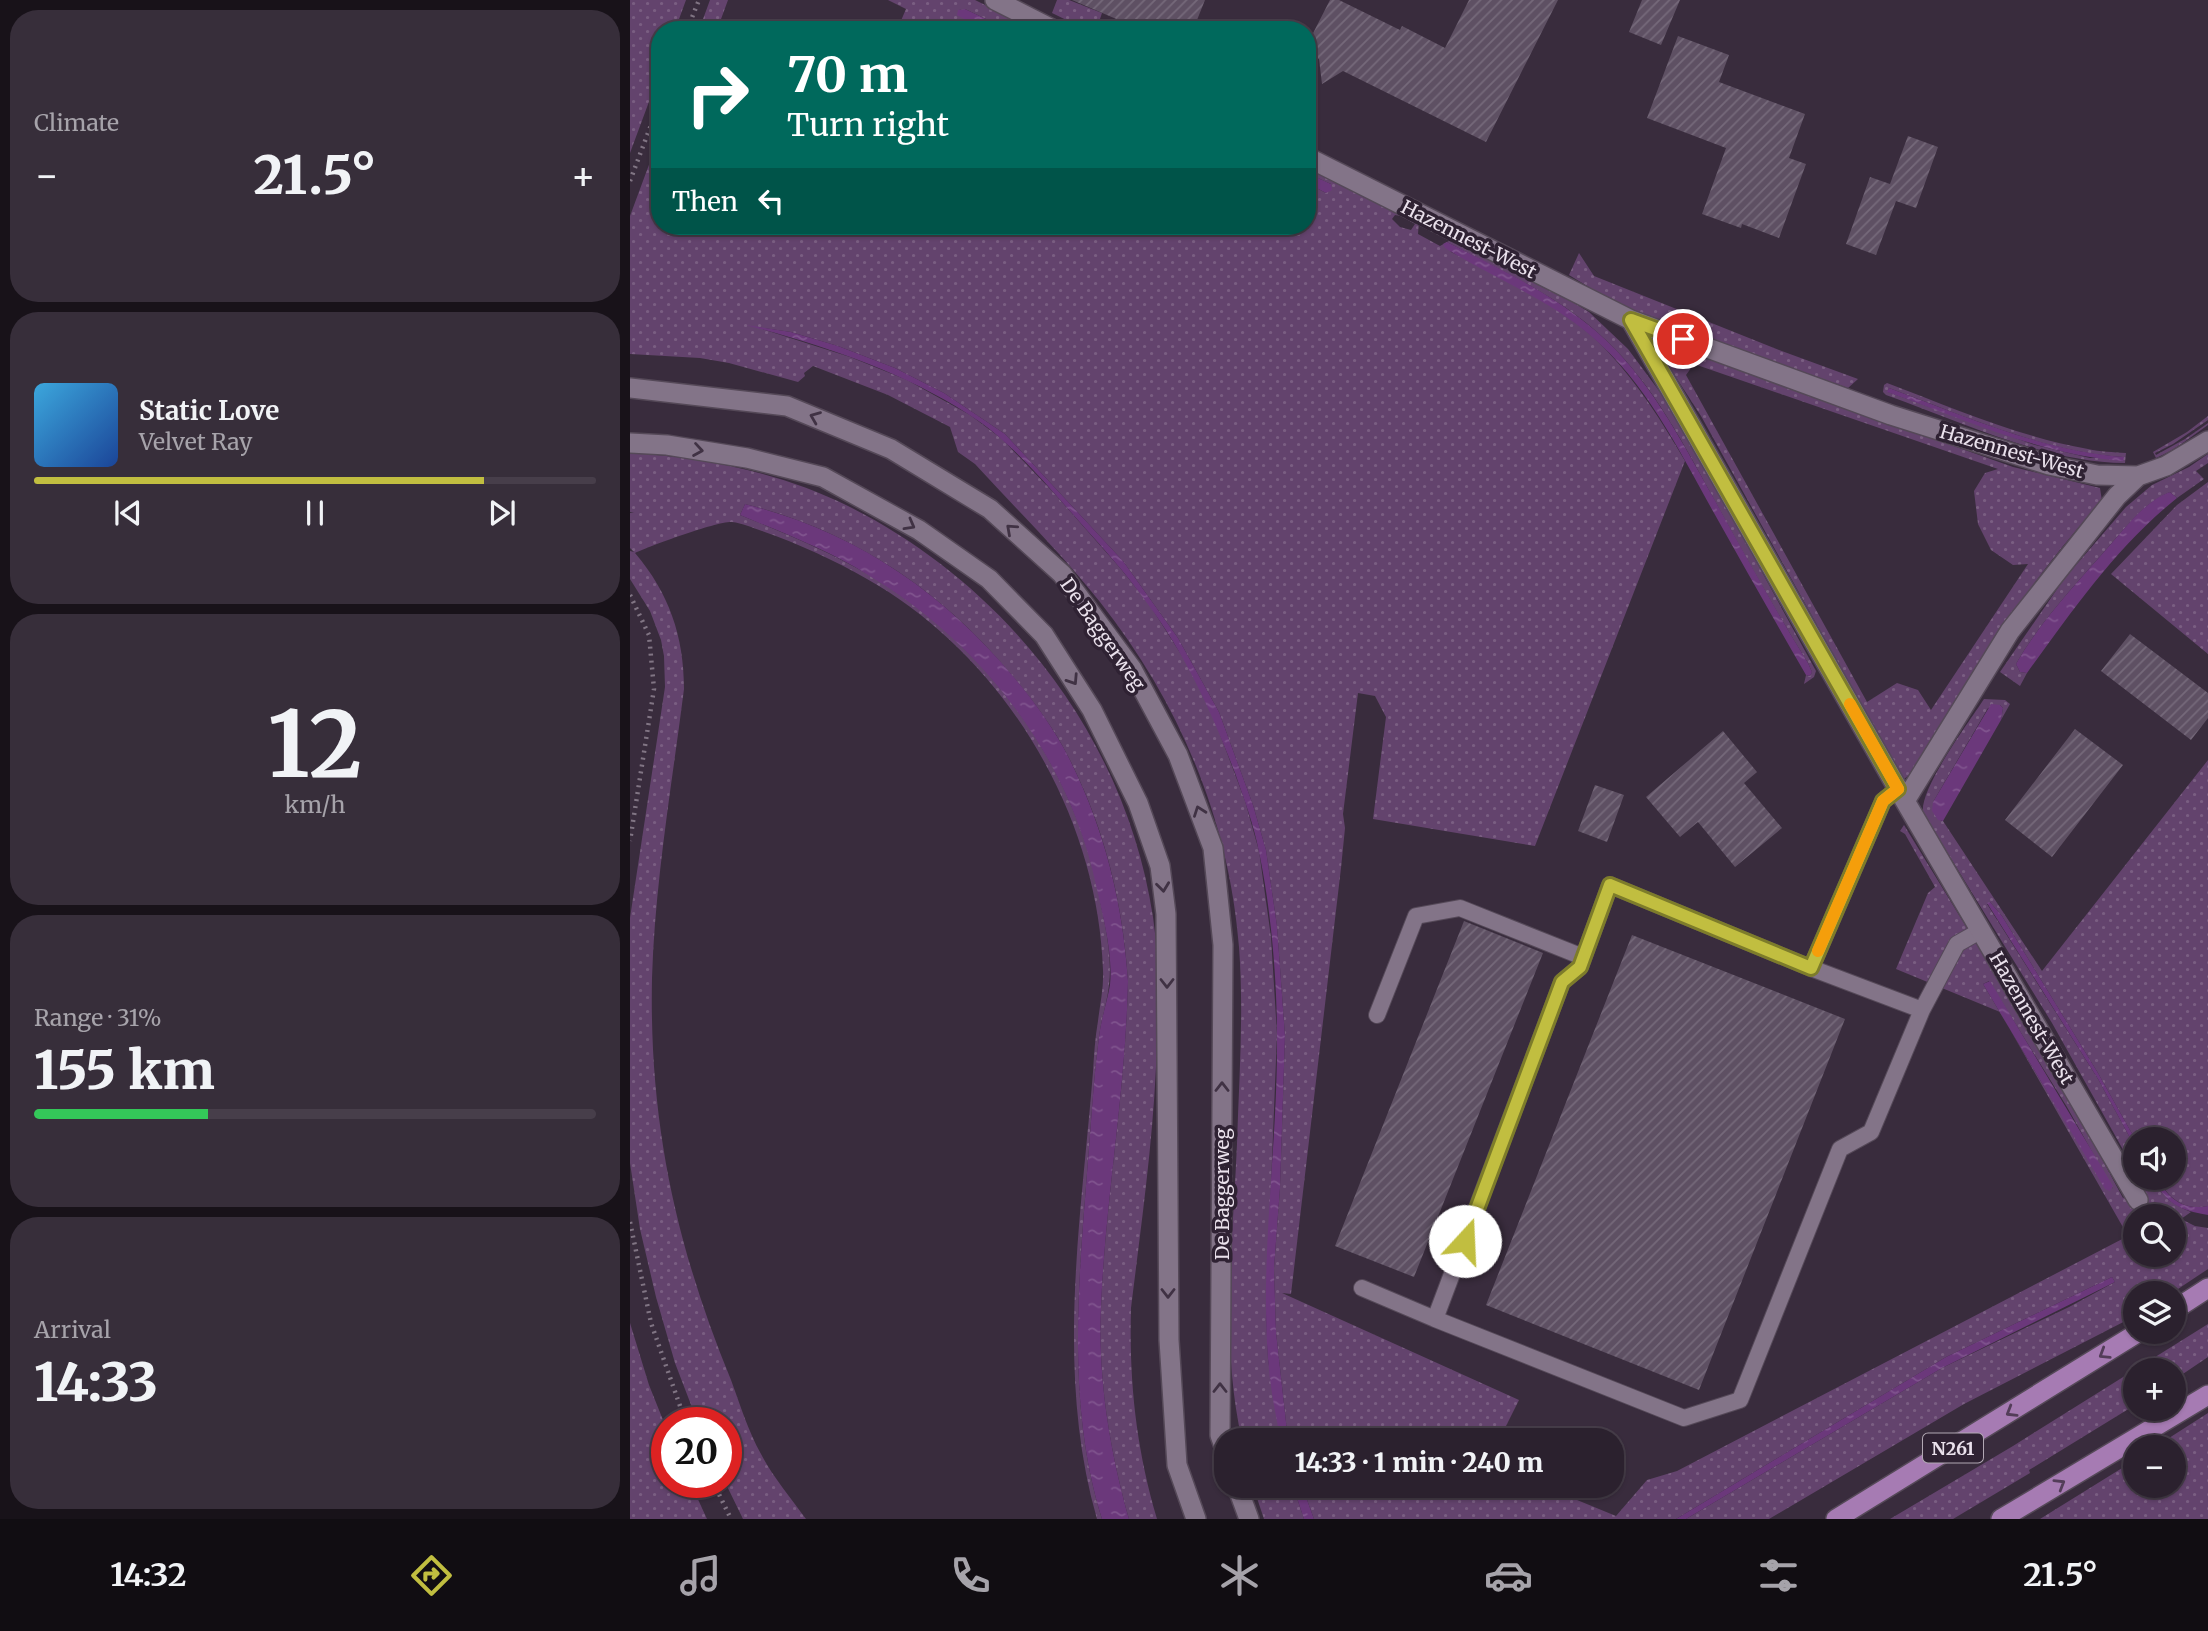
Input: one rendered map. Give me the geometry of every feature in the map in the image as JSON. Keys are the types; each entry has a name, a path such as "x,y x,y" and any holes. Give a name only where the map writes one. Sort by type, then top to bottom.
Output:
{"main road":[{"path":"2186,1302 2208,1288"},
{"name":"N261","path":"1836,1519 2123,1342"},
{"path":"2001,1519 2208,1395"}],"street":[{"path":"995,0 1036,21"},
{"name":"Hazennest-West","path":"1316,162 1631,320 1891,415 2049,466 2121,478 2138,476"},
{"name":"Hazennest-West","path":"1631,320 1901,795 2138,1200"},
{"name":"De Baggerweg","path":"630,388 787,406 891,449 990,509 1062,574 1132,669 1178,755 1213,848 1223,945 1220,1428"},
{"path":"1901,795 2010,631 2117,496 2138,476 2166,466 2208,441"},
{"path":"630,443 667,445 747,458 823,477 919,530 989,579 1044,635 1092,710 1138,803 1160,866 1166,914 1168,1340 1177,1465 1196,1519"},
{"path":"1241,1498 1249,1519"}],"lane":[{"path":"1811,968 1883,801 1901,795"},
{"path":"1435,1319 1562,982 1580,967 1610,885 1811,968 1922,1010"},
{"path":"1377,1014 1416,916 1460,908 1583,957"},
{"path":"1362,1289 1684,1418 1740,1399 1840,1149 1871,1132 1922,1010 1957,944 1980,930"}],"path":[{"path":"691,21 699,0"},
{"path":"630,181 651,125"},
{"path":"630,595 649,635 654,689 630,841"},
{"path":"630,1222 651,1323 680,1407"},
{"path":"721,1498 731,1519"}],"shaded area":[{"path":"630,0 686,0 678,21 651,21 651,96 630,153"},
{"path":"710,0 728,0 720,21 702,21"},
{"path":"888,0 975,0 1018,21 990,21 965,9 959,10 970,21 901,21 906,9"},
{"path":"1057,0 1069,0 1102,13 1099,21 1068,21 1052,13"},
{"path":"651,159 651,235 1316,235 1316,188 1326,193 1331,184 1316,177 1316,164 1419,221 1418,234 1440,246 1447,242 1451,252 1513,283 1575,323 1608,352 1640,391 1685,461 1535,846 1373,819 1386,717 1375,696 1358,693 1343,814 1345,828 1341,868 1291,1294 1282,1293 1519,1400 1505,1428 1287,1428 1276,1332 1274,1268 1280,1188 1285,1036 1277,926 1266,850 1253,805 1219,712 1178,638 1123,561 1005,434 944,393 895,368 838,346 791,332 756,327 850,357 907,380 970,415 1002,439 1053,492 1149,604 1189,667 1215,721 1245,801 1259,851 1271,937 1277,1034 1266,1313 1268,1360 1279,1428 1240,1428 1231,1367 1231,1255 1241,1046 1239,947 1233,900 1211,808 1195,764 1154,680 1100,602 1055,549 975,464 958,452 950,427 888,395 813,366 798,382 700,358 630,354 630,216","holes":["1395,215 1401,216 1415,224 1411,230 1400,227 1392,219"]},
{"path":"1461,234 1589,312 1628,349 1674,411 1816,671 1814,677 1804,684 1806,675 1810,676 1812,672 1808,663 1674,428 1647,386 1631,367 1597,332 1563,306 1447,242"},
{"path":"1579,253 1594,276 1858,379 1848,388 1620,306 1569,275"},
{"path":"1660,342 2013,467 2100,488 2102,501 2023,599 1910,774 1903,780 1701,416 1657,348","holes":["1694,364 1998,469 1985,473 1974,491 1978,524 1991,550 2013,565 2028,564 1931,710 1918,690 1897,683 1867,702 1686,375"]},
{"path":"1887,383 1986,421 2037,437 2093,450 2126,453 2125,463 2064,456 2004,439 1886,395 1883,392","holes":["1889,388 2033,440 2063,448 2123,457 2090,458 2035,445 1888,392"]},
{"path":"2208,416 2208,420 2155,453 2156,455 2208,425 2156,458 2153,452"},
{"path":"630,453 686,458 742,469 796,484 848,506 906,539 959,579 1008,624 1050,675 1087,730 1116,789 1139,852 1155,932 1158,992 1154,1106 1131,1308 1131,1335 1135,1414 1157,1519 1129,1519 1111,1441 1101,1362 1103,1268 1124,1063 1128,981 1122,922 1110,865 1092,810 1068,756 1042,713 1010,673 954,615 924,590 857,547 784,515 745,504 740,515 838,558 869,575 910,602 948,634 983,669 1015,707 1065,792 1084,838 1109,948 1110,973 1095,1071 1078,1347 1084,1434 1102,1519 1097,1519 1084,1464 1074,1352 1078,1240 1103,970 1097,912 1083,854 1062,798 1034,745 1001,695 961,651 916,612 867,579 803,547 732,522 699,530 635,553 657,584 672,616 681,651 684,689 657,905 652,978 655,1083 661,1134 681,1232 695,1281 741,1407 692,1407 675,1363 656,1297 640,1229 630,1163 630,918 665,687 661,640 650,611 630,579 630,551 634,552 630,548 630,513 634,512 630,512"},
{"path":"2208,454 2208,463 2196,471 2204,479 2177,498 2170,492 2145,508 2060,602 2016,664 2020,672 2027,673 2020,686 2000,672 2064,579 2126,507 2152,485 2189,467"},
{"path":"2208,482 2208,654 2111,574 2177,505"},
{"path":"1984,699 2005,700 2010,704 2001,720 2003,708 2000,705 1988,708 1933,802 1941,821 2042,971 2208,760 2208,1206 2186,1206 2166,1190 2186,1190 2186,1127 2128,1127 2002,916 1990,902 1987,904 2098,1079 2124,1127 2123,1150 2052,1023 1923,813 1929,788"},
{"path":"1904,825 2053,1069 2123,1198 2135,1190 2160,1190 2175,1204 2123,1204 2123,1227 2009,1028 2061,1114 2113,1189 2067,1107 1989,981 1983,984 2000,1012 1896,969 1928,893 1935,887 1905,834 1900,831"},
{"path":"2186,1222 2208,1228 2208,1269 2186,1284 2186,1281 2123,1281 2123,1322 1964,1404 1769,1519 1686,1519 1942,1368 2115,1282 2112,1277 1946,1357 1676,1519 1314,1519 1306,1498 1572,1498 1616,1516 1647,1480 1677,1471 2123,1239 2123,1267 2186,1267"},
{"path":"630,1323 658,1407 651,1407 651,1498 697,1498 707,1519 630,1519"},
{"path":"2208,1324 2208,1357 2186,1372 2186,1358 2154,1358 2176,1344 2186,1344 2186,1338"},
{"path":"2123,1377 2123,1412 2029,1470 2030,1473 1953,1519 1890,1519"},
{"path":"742,1411 756,1445 771,1471 806,1519 743,1519 733,1498 742,1498"},
{"path":"2208,1413 2208,1519 2040,1519 2123,1467 2123,1498 2186,1498 2186,1435 2174,1435"},
{"path":"1257,1498 1297,1498 1304,1519 1264,1519"}],"water":[{"path":"965,9 990,21 968,21 957,15 958,10"},
{"path":"1316,177 1331,184 1332,190 1326,193 1316,188"},
{"path":"1447,242 1525,282 1563,306 1597,332 1632,368 1662,409 1688,453 1808,663 1812,672 1810,676 1806,675 1674,441 1645,395 1628,374 1590,335 1573,322 1538,299 1445,248 1443,244"},
{"path":"746,325 791,332 838,346 895,368 944,393 1005,434 1123,561 1178,638 1219,712 1253,805 1266,850 1277,926 1285,1036 1280,1188 1274,1268 1276,1332 1287,1428 1279,1428 1275,1410 1266,1319 1277,1076 1276,991 1270,920 1252,822 1207,707 1174,643 1131,581 1013,449 968,414 916,385 861,361"},
{"path":"1889,388 2004,431 2063,448 2124,457 2123,461 2033,444 1887,392"},
{"path":"2170,492 2177,498 2115,558 2027,673 2020,672 2016,664 2060,602 2137,515 2152,501"},
{"path":"745,504 784,515 858,547 925,591 956,616 1012,675 1043,715 1069,758 1092,811 1102,838 1116,894 1128,981 1124,1063 1103,1268 1101,1362 1116,1467 1129,1519 1102,1519 1091,1477 1079,1391 1079,1303 1084,1216 1097,1054 1111,973 1104,922 1083,838 1065,792 1042,748 983,669 948,634 909,602 853,566 805,542 740,515"},
{"path":"1991,704 2003,708 2001,720 1943,821 1938,820 1932,811 1933,802"},
{"path":"1990,902 2002,916 2128,1127 2124,1127 2098,1079 1987,903"},
{"path":"1990,981 2113,1186 2110,1191 2105,1189 1983,984"},
{"path":"2160,1190 2165,1190 2182,1204 2175,1204"},
{"path":"2186,1206 2208,1206 2208,1215 2189,1211"},
{"path":"2112,1277 2115,1282 1942,1368 1686,1519 1676,1519 1946,1357"},
{"path":"1297,1498 1306,1498 1314,1519 1304,1519"}],"building":[{"path":"1072,0 1205,0 1197,21 1121,21"},
{"path":"1330,0 1339,0 1400,30 1402,26 1445,48 1469,0 1558,0 1486,142 1343,71 1322,84 1319,59 1316,58 1316,27"},
{"path":"1642,0 1680,0 1661,45 1629,32"},
{"path":"1678,36 1729,55 1719,82 1805,114 1789,158 1806,164 1779,238 1742,224 1741,228 1702,214 1726,148 1647,118"},
{"path":"1908,136 1938,147 1916,208 1896,201 1876,255 1846,244 1870,177 1890,184"},
{"path":"2130,634 2208,693 2208,718 2191,740 2101,671"},
{"path":"2075,729 2123,765 2052,857 2005,820"},
{"path":"1723,731 1757,772 1744,783 1782,828 1735,867 1698,822 1680,837 1646,797"},
{"path":"1595,785 1624,795 1607,842 1578,831"},
{"path":"1464,921 1543,953 1414,1277 1335,1246"},
{"path":"1632,935 1845,1019 1699,1390 1486,1305"}],"slow traffic":[{"path":"1818,951 1883,801 1898,789 1850,704"}],"route":[{"path":"1465,1241 1562,982 1580,967 1610,885 1811,968 1883,801 1898,789 1631,320 1683,339"}]}
